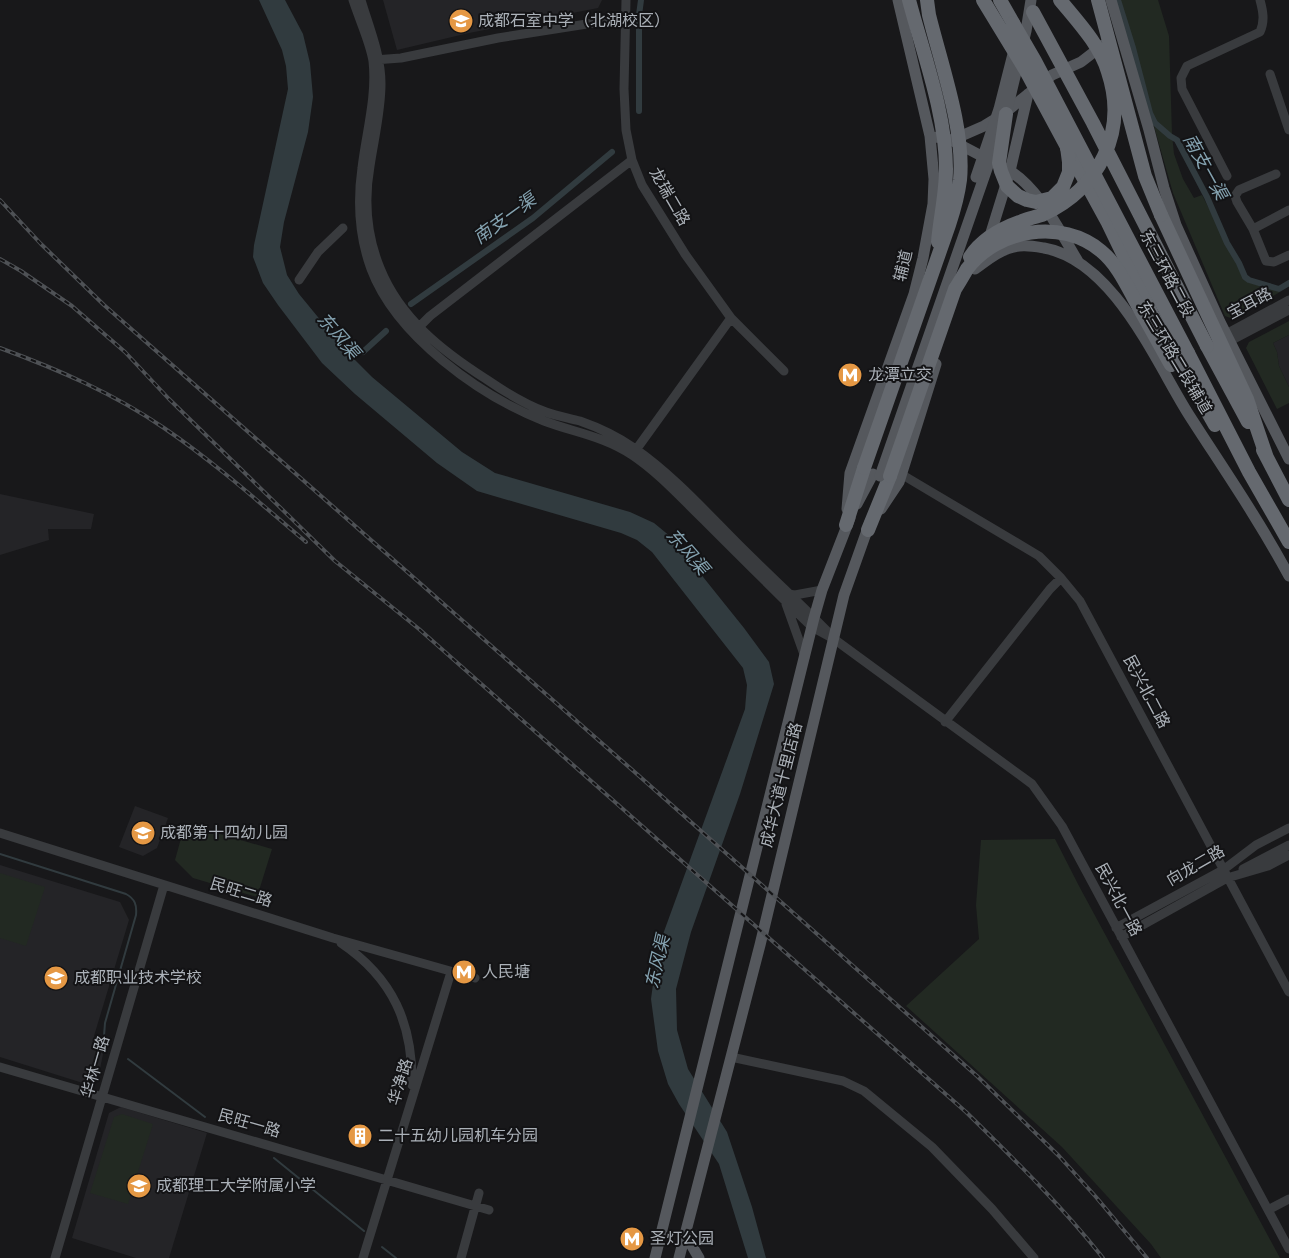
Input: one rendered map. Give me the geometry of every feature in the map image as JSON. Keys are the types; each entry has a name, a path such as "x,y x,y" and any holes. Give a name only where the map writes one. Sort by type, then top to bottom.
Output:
{"highway":[{"path":"868,530 934,267 956,202 960,179 960,154 956,125 928,16 927,0"},
{"path":"983,0 1025,69 1067,147 1108,224 1153,316 1215,425 1249,472"},
{"name":"东三环路二段","path":"1000,0 1035,61 1178,359 1249,472 1289,542"},
{"name":"东三环路二段","path":"1024,0 1032,6 1207,346 1289,500"},
{"path":"846,525 882,474 963,268 974,250 1000,229 1042,214 1070,198 1081,190 1103,159 1112,134 1115,104 1108,72 1099,52 1060,0"},
{"path":"1098,0 1145,176 1161,214 1225,338 1267,458"},
{"path":"1104,0 1153,175 1161,214"},
{"path":"904,2 939,113 945,147 945,190 934,267"},
{"path":"1006,114 1000,163 1001,171 1007,186 1018,196 1027,200 1045,200 1052,198 1063,187 1069,172 1070,162 1067,147"},
{"path":"955,289 968,269 983,254 1014,236 1033,232 1048,232 1074,236 1102,251 1124,278 1178,359"}],"main road":[{"path":"882,474 918,352 999,108 1019,29 1024,0"},
{"path":"1111,0 1176,225 1225,338 1289,460"},
{"name":"辅道","path":"846,525 850,473 914,294 925,251 932,212 934,179 930,136 904,2"},
{"path":"882,474 1006,114 1032,6"},
{"path":"951,140 984,126 1002,115 1052,76 1081,62 1120,32"},
{"path":"882,474 921,409 963,288 975,270 992,231 1010,171 1028,94"},
{"path":"930,136 951,140 1010,171 1038,198 1056,224 1079,264"},
{"name":"东三环路二段辅道","path":"975,270 996,254 1007,249 1018,246 1031,246 1058,251 1079,264 1114,294 1134,320 1182,403 1289,576"},
{"name":"成华大道十里店路","path":"655,1258 813,623 822,590 846,525"},
{"name":"成华大道十里店路","path":"685,1234 760,945 844,595 868,530"},
{"path":"678,1258 685,1234"},
{"path":"685,1234 699,1258"}],"street":[{"path":"353,0 376,60"},
{"path":"361,0 376,60"},
{"name":"龙瑞二路","path":"626,0 626,122 632,160 642,185 680,246 731,318 784,371"},
{"path":"1227,176 1182,89 1181,78 1187,66 1260,32 1263,25 1263,10 1260,0"},
{"path":"376,60 401,58 498,38 625,18"},
{"name":"民兴北一路","path":"376,60 381,85 368,184 368,224 371,243 380,269 415,330 448,364 511,406 546,422 608,441 634,452 647,467 813,623 945,722 1032,784 1062,826 1289,1248"},
{"path":"1270,74 1289,129"},
{"path":"415,330 430,316 632,160"},
{"path":"1276,174 1239,190 1235,196 1253,229 1266,260 1274,262 1289,255"},
{"path":"1253,229 1289,210"},
{"path":"299,280 318,252 343,228"},
{"name":"宝耳路","path":"1225,338 1289,300"},
{"name":"宝耳路","path":"1225,338 1289,310"},
{"path":"634,452 731,318"},
{"name":"民兴北二路","path":"882,474 1039,556 1080,601 1289,992"},
{"path":"945,722 1061,578"},
{"path":"805,657 786,597 822,590"},
{"name":"向龙二路","path":"1118,932 1225,874 1256,845 1289,828"},
{"name":"民旺二路","path":"0,833 333,938 474,978"},
{"path":"1225,874 1289,834"},
{"path":"1225,874 1289,845"},
{"name":"向龙二路","path":"1225,874 1268,866 1289,855"},
{"name":"华林一路","path":"55,1258 164,885"},
{"path":"333,938 363,960 380,978 400,1011 407,1029 411,1048 412,1086 410,1103"},
{"name":"华净路","path":"362,1258 451,972"},
{"path":"731,1057 842,1081 864,1091 932,1147 992,1209 1034,1258"},
{"name":"民旺一路","path":"0,1067 489,1210"},
{"path":"461,1258 479,1193"},
{"path":"1268,1210 1289,1199"}],"shaded area":[{"name":"成都石室中学（北湖校区）","path":"383,0 602,0 598,8 469,33 397,50"},
{"path":"1118,0 1158,0 1169,36 1172,134 1174,154 1183,179 1194,198 1202,195 1246,280 1280,292 1233,319 1225,316 1173,193"},
{"path":"1289,321 1289,335 1273,343 1277,352 1279,366 1289,387 1289,403 1277,409 1246,348 1249,342"},
{"path":"1289,335 1289,387 1279,366 1277,352 1273,343"},
{"path":"0,494 94,514 91,529 48,529 49,540 0,555"},
{"name":"成都第十四幼儿园","path":"135,806 168,818 157,848 143,856 119,847"},
{"path":"185,824 272,849 257,897 193,878 175,860"},
{"path":"1055,839 1280,1258 1161,1258 1151,1244 1062,1147 906,1006 979,939 976,905 981,840"},
{"name":"成都职业技术学校","path":"0,865 120,902 129,920 94,1036 103,1054 98,1079 86,1084 0,1057"},
{"path":"0,873 45,887 26,946 0,938"},
{"name":"成都理工大学附属小学","path":"121,1107 207,1133 169,1258 136,1258 72,1238 109,1113"},
{"path":"122,1114 153,1124 128,1204 90,1193 114,1117"}],"water":[{"name":"东风渠","path":"259,0 285,0 303,34 310,63 313,97 308,132 284,222 280,247 287,275 299,294 345,350 372,377 462,452 495,473 630,512 654,523 671,537 769,662 774,684 740,794 691,932 676,989 677,1030 688,1069 727,1132 752,1207 766,1258 748,1258 719,1164 668,1084 658,1051 651,999 656,962 662,937 745,709 747,685 743,668 652,552 637,540 621,533 477,491 437,463 355,394 322,363 278,305 263,283 253,257 288,89 286,66 282,50"}],"waterway":[{"name":"南支一渠","path":"639,111 639,15 641,0"},
{"name":"南支一渠","path":"1118,0 1150,113 1155,123 1177,140 1207,197 1227,243 1245,277 1279,289 1289,283"},
{"name":"南支一渠","path":"411,304 533,218 612,152"},
{"name":"南支一渠","path":"363,352 386,331"},
{"path":"0,854 126,894 136,905 136,915 105,1023 104,1036 107,1043"},
{"path":"128,1059 205,1117"},
{"path":"274,1158 364,1231"},
{"path":"382,1247 396,1258"}],"railway":[{"path":"0,200 41,244 104,305 977,1076 1059,1156 1147,1258"},
{"path":"0,259 72,306 125,352 169,399 335,561 419,629 966,1112 1054,1201 1103,1258"},
{"path":"0,348 84,383 145,415 219,469 306,542"}],"place":[{"name":"成都石室中学（北湖校区）","path":"461,21"},
{"name":"龙潭立交","path":"850,375"},
{"name":"成都第十四幼儿园","path":"143,833"},
{"name":"人民塘","path":"464,972"},
{"name":"成都职业技术学校","path":"56,978"},
{"name":"二十五幼儿园机车分园","path":"360,1136"},
{"name":"成都理工大学附属小学","path":"139,1186"},
{"name":"圣灯公园","path":"632,1239"}]}
